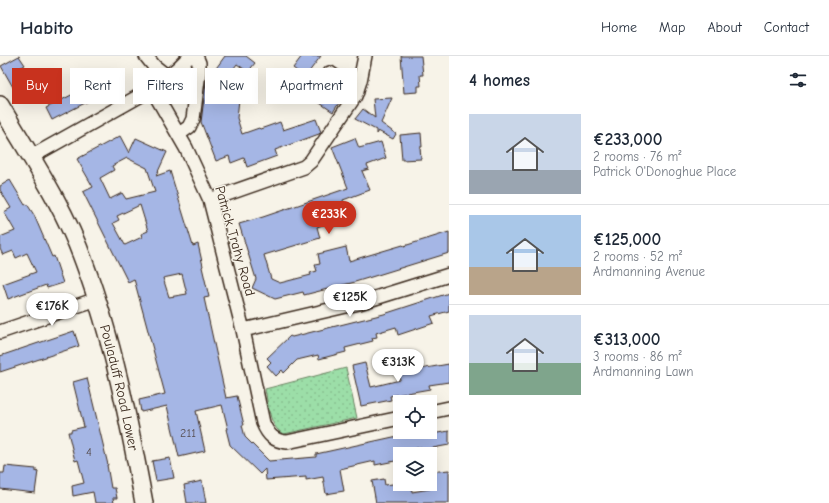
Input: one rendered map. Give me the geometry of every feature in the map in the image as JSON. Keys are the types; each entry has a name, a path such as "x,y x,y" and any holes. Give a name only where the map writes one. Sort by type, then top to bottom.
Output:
{"street":[{"path":"146,56 157,68"},
{"path":"177,68 190,56"},
{"path":"179,134 189,127 193,119 199,67 196,56"},
{"path":"357,92 365,56"},
{"path":"31,157 133,100"},
{"name":"Patrick Trahy Road","path":"161,104 179,134 210,200 243,330 263,423 269,435 276,440 287,442 393,419"},
{"path":"210,200 304,167 349,104"},
{"name":"Pouladuff Road Lower","path":"0,105 46,181 69,226 84,262 97,299 120,382 144,503"},
{"path":"243,330 359,303 449,275"},
{"path":"0,332 97,299"},
{"path":"437,411 449,408"}],"green space":[{"path":"346,368 357,418 284,434 279,431 272,421 265,389"}],"building":[{"path":"19,56 25,65 20,68 12,68 12,85 1,66"},
{"path":"225,56 246,56 255,63 251,68 242,68 237,64 234,68 216,68"},
{"path":"302,56 321,56 312,68 293,68"},
{"path":"401,56 421,56 423,75 420,75 421,86 418,86 418,92 404,93"},
{"path":"205,90 205,104 238,104 237,118 242,134 280,122 283,130 316,119 321,132 275,150 277,156 247,167 244,158 231,163 229,156 216,161 201,122"},
{"path":"70,96 70,104 83,104 52,120 46,108 54,104 62,104 62,100"},
{"path":"392,98 381,123 396,134 393,139 378,131 376,134 376,130 355,119 363,109 375,118 373,99"},
{"path":"321,104 338,104 333,112"},
{"path":"421,133 421,159 402,160 400,135"},
{"path":"120,136 129,153 136,138 167,152 156,176 170,171 193,246 198,244 209,297 204,298 226,398 237,396 244,425 242,425 245,437 269,461 316,457 316,454 393,437 393,439 437,439 437,433 449,431 449,445 437,447 393,447 393,461 375,465 375,461 340,469 344,491 326,494 323,477 306,480 306,477 266,480 265,469 260,474 230,445 222,405 196,411 205,451 179,457 167,406 141,412 139,400 165,394 134,279 128,282 83,192 93,187 77,159","holes":["127,158 147,168 155,192 126,199 122,193 110,199 100,178 114,170 112,166","140,205 148,231 141,234 142,237 125,245 113,223 119,220 117,216","182,274 187,294 169,297 163,278"]},
{"path":"355,138 359,148 381,142 386,158 367,165 369,169 362,171 370,190 343,200 344,205 340,206 342,210 334,213 337,220 317,227 320,238 264,255 271,279 280,283 311,275 310,273 317,271 315,265 320,264 318,254 346,247 349,261 449,232 449,253 355,282 304,295 303,292 275,299 252,288 256,279 239,224 348,188 332,147"},
{"path":"10,180 25,205 27,204 34,215 52,257 54,256 63,283 47,288 46,285 8,299 3,284 36,272 27,253 16,258 13,251 3,255 0,249 0,237 15,231 4,212 11,208 0,190 0,186"},
{"path":"449,293 449,311 431,316 434,323 398,335 396,327 376,333 377,337 372,338 373,341 345,348 346,352 319,359 318,355 297,360 284,373 282,370 276,376 267,366 271,362 267,358 290,336 292,337 384,314"},
{"path":"74,331 79,346 0,372 0,356"},
{"path":"365,363 371,387 400,380 399,374 449,364 449,382 429,385 430,389 393,395 390,396 391,400 361,406 352,366"},
{"path":"87,378 108,465 111,488 115,488 117,498 113,498 114,503 95,503 93,492 73,496 72,486 84,483 78,460 75,461 68,432 84,427 73,382"},
{"path":"170,458 174,478 156,481 152,461"},
{"path":"5,466 36,469 36,472 38,471 35,493 0,489 0,473 4,473"},
{"path":"449,470 449,503 376,503 372,481 384,479 385,485 393,484 393,491 437,491 437,471"},
{"path":"202,481 206,503 187,503 184,485"}]}
